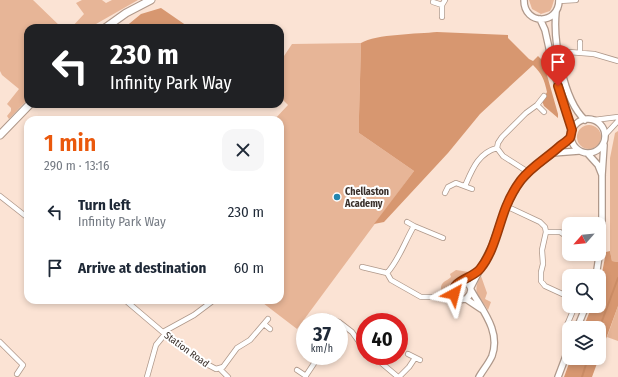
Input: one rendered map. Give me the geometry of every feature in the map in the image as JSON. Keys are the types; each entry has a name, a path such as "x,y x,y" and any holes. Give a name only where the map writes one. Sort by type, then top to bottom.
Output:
{"main road":[{"path":"111,24 126,13 151,0"},
{"path":"0,135 26,108"}],"street":[{"path":"442,17 442,5 445,0"},
{"path":"523,1 526,10 530,14 540,19 549,18 556,12 559,7 559,0 576,0"},
{"path":"433,2 442,5"},
{"path":"556,12 555,34 563,76 574,108 585,120"},
{"path":"540,19 545,30 555,75 572,130 571,137 573,145 579,151"},
{"path":"580,42 580,51"},
{"path":"569,52 580,51 618,61"},
{"path":"497,148 502,137 526,113 538,105 544,96"},
{"path":"538,105 544,112"},
{"path":"572,130 576,124 585,120 618,117"},
{"path":"594,120 600,123 606,134"},
{"path":"597,269 602,237 602,175 604,145 606,134 618,121"},
{"path":"466,299 470,295 471,289 492,246 506,206 517,186 528,172 554,153 571,137"},
{"path":"588,154 597,152 604,145"},
{"path":"497,148 503,156 528,172"},
{"path":"465,186 477,161 491,150 497,148"},
{"path":"554,153 579,151 588,154 598,165 602,175"},
{"path":"445,193 448,187 456,183 472,189"},
{"path":"0,196 24,215"},
{"path":"506,206 540,222 546,227 542,250 543,264 540,272 541,281 545,286 562,294"},
{"path":"407,222 443,238"},
{"path":"387,273 392,267 414,226"},
{"path":"546,232 562,233"},
{"path":"362,267 387,273 391,280 426,298 438,297 451,299 457,298 461,300 466,299 482,310"},
{"path":"438,297 449,293 456,284 480,269"},
{"path":"462,281 467,283 471,289 490,322 494,335 492,355 480,377"},
{"path":"453,289 457,298"},
{"name":"Station Road","path":"130,304 164,333 201,361 216,370 223,367 237,348 250,340 268,319"},
{"path":"147,377 156,345 164,333 194,315 209,304"},
{"path":"264,324 270,329"},
{"path":"348,329 356,338"},
{"path":"0,342 23,365 17,374"},
{"path":"408,354 420,360"},
{"path":"384,365 399,377 409,367 415,358"},
{"path":"297,370 305,376 313,365"},
{"path":"558,377 563,365"},
{"path":"220,369 228,377"}],"shaded area":[{"path":"0,0 33,0 58,24 24,24 24,103 9,119 7,116 11,111 11,108 7,104 19,89 2,75 0,71"},
{"path":"82,0 102,0 106,3 112,0 138,0 96,24 75,24 84,14 76,3"},
{"path":"529,0 554,0 550,11 541,14 532,9"},
{"path":"161,8 184,24 129,24 141,14"},
{"path":"437,32 508,35 508,38 529,59 533,61 538,56 543,61 558,118 544,106 542,101 547,92 546,87 541,74 533,65 480,114 448,153 384,222 374,224 414,171 359,133 361,43 387,36"},
{"name":"Chellaston Academy","path":"361,43 359,133 414,171 309,313 296,313 296,328 264,304 284,304 284,116 278,116 288,105 284,101 284,56 292,44"},
{"path":"589,125 598,128 601,137 598,146 589,149 580,146 577,137 580,128"},
{"path":"618,131 618,262 612,261 610,251 610,158 615,133"},
{"path":"610,251 612,261 618,262 618,306 606,339 606,321 586,321 589,313 606,313 606,269 603,269 604,261 606,261 606,252"},
{"path":"456,270 469,272 453,281 447,289 441,291 442,283 451,277 450,274"},
{"path":"481,276 487,293 485,299 491,302 488,310 477,294 476,290"},
{"path":"618,306 618,341 607,337"},
{"path":"568,365 596,365 592,377 564,377"}],"waterway":[{"path":"602,321 618,278"},
{"path":"582,377 586,365"}],"place":[{"name":"Chellaston Academy","path":"337,197"}],"route":[{"path":"454,294 453,289 456,284 473,275 480,269 485,261 499,229 506,206 517,186 532,168 548,155 554,153 571,137 572,130 558,86"}]}
